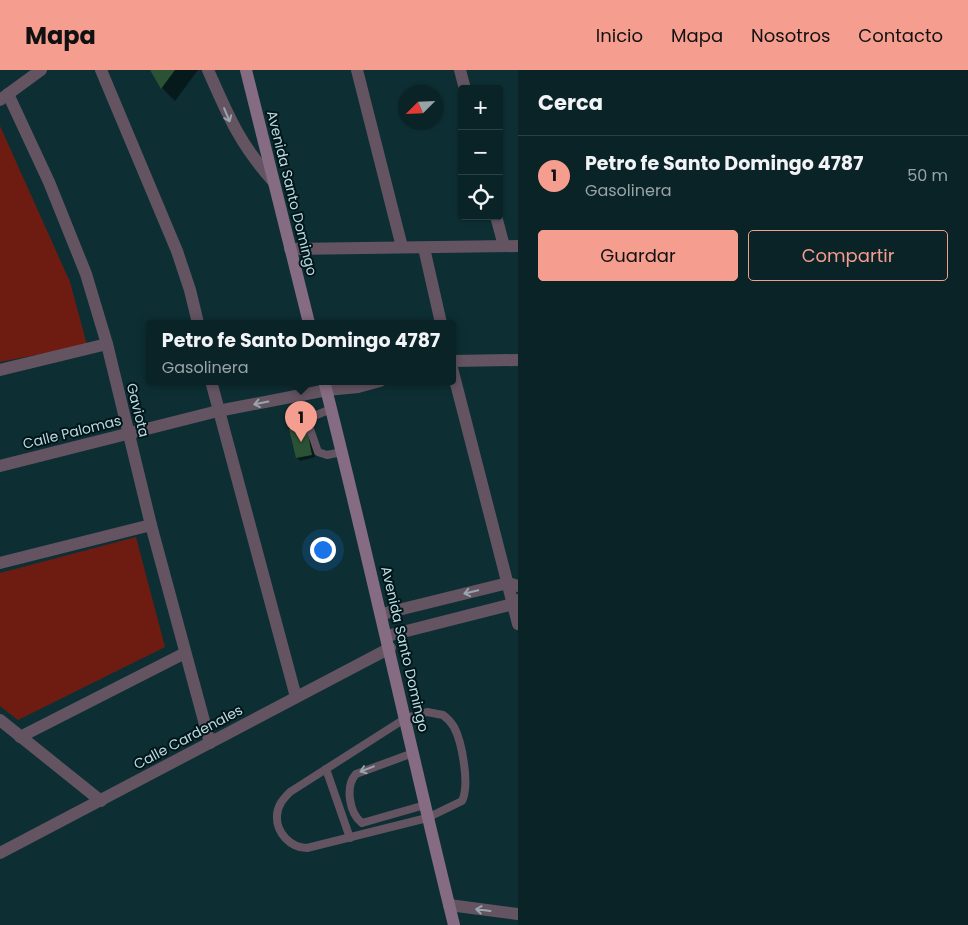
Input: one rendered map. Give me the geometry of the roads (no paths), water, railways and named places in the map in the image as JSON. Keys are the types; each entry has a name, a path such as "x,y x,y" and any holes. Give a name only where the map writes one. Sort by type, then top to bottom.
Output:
{"main road":[{"name":"Avenida Santo Domingo","path":"246,70 308,320"},
{"name":"Avenida Santo Domingo","path":"325,386 382,614 427,818 454,925"}],"street":[{"path":"4,97 41,70"},
{"path":"101,70 177,251 197,320"},
{"path":"208,70 233,127 252,158 272,180"},
{"path":"357,70 402,247"},
{"path":"460,70 464,85"},
{"name":"Gaviota","path":"4,97 69,230 86,274 107,344 151,525 210,743"},
{"path":"497,220 504,246"},
{"path":"290,249 518,246"},
{"path":"424,248 441,320"},
{"path":"0,370 107,344"},
{"path":"456,361 518,360"},
{"path":"456,382 513,584 518,624"},
{"path":"212,385 296,696"},
{"name":"Calle Palomas","path":"0,466 325,386 358,387 365,385"},
{"path":"0,563 151,525"},
{"path":"382,614 513,584"},
{"path":"387,636 515,602"},
{"name":"Calle Cardenales","path":"3,848 101,801 296,696 390,648"},
{"path":"20,737 185,653"},
{"path":"0,720 101,801"},
{"path":"449,905 518,914"}],"lane":[{"path":"331,409 314,416 309,426 318,452 328,455 342,452"},
{"path":"427,712 443,715 455,729 461,750 466,780 465,796 456,805 427,818 302,848 292,845 280,830 277,816 281,802 290,792 326,769 406,718 427,712"},
{"path":"413,753 356,774 349,785 349,797 358,819 362,823 425,805"},
{"path":"326,769 350,838"}],"place":[{"name":"Petro fe Santo Domingo 4787","path":"301,442"}]}
